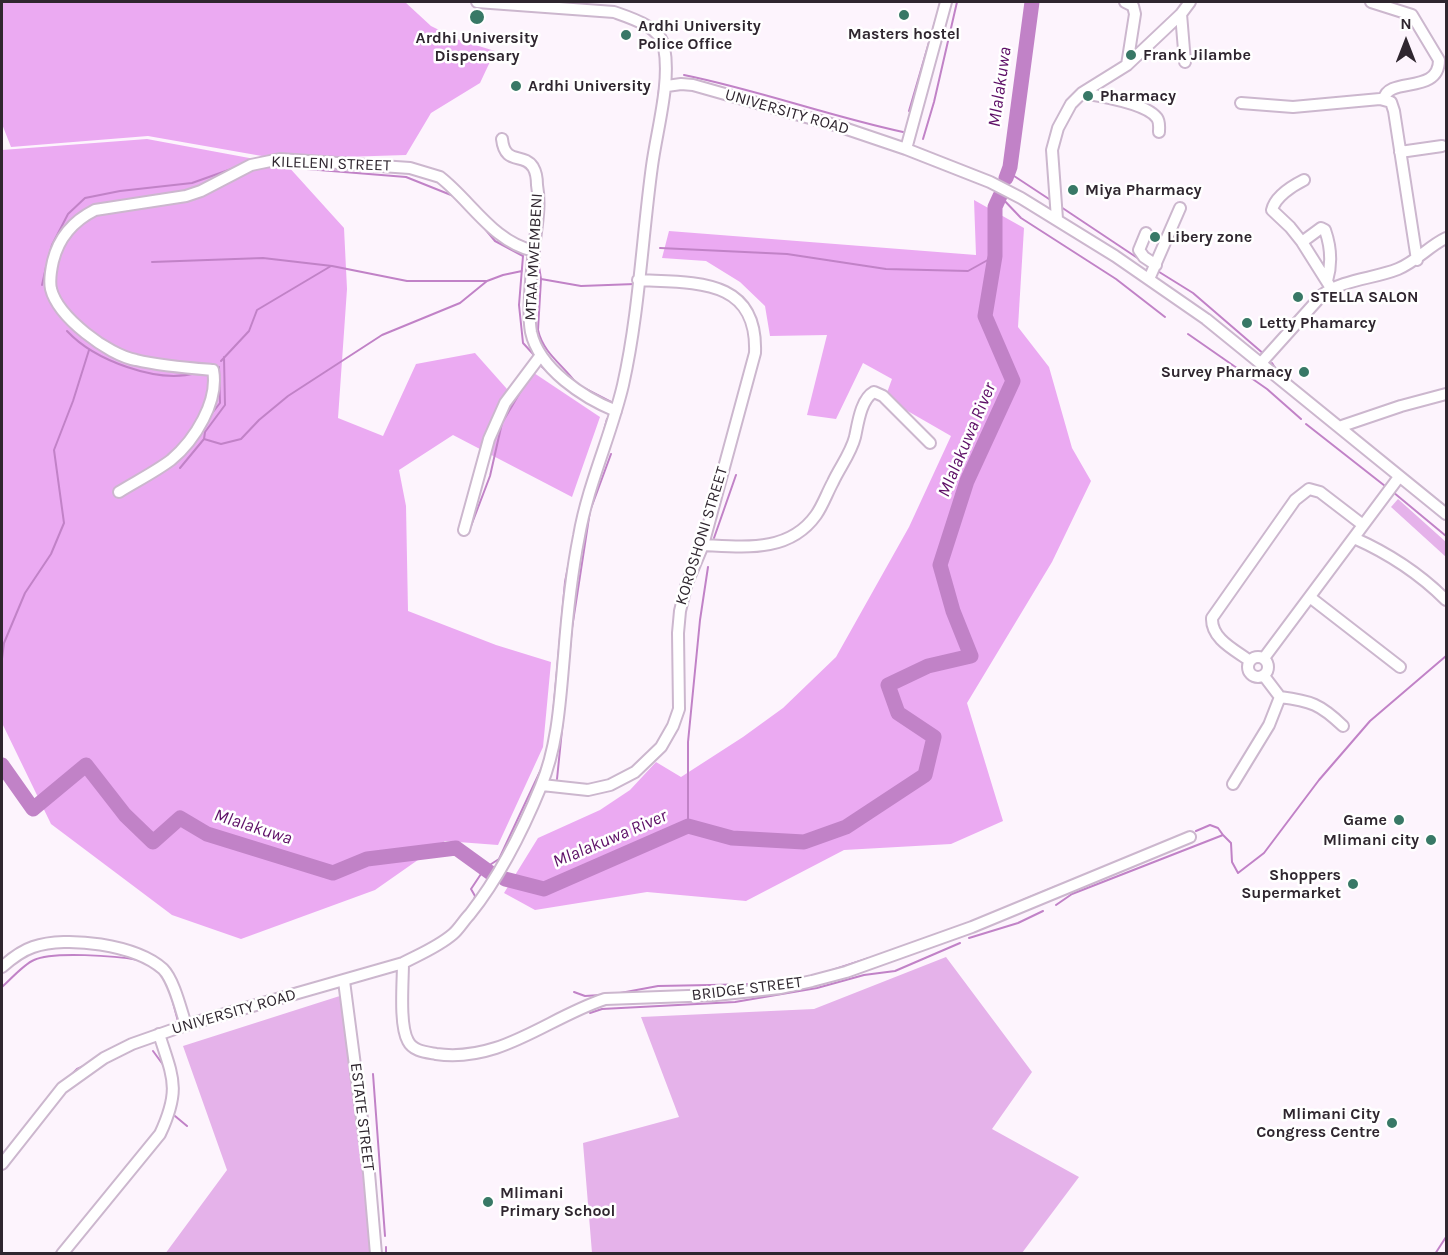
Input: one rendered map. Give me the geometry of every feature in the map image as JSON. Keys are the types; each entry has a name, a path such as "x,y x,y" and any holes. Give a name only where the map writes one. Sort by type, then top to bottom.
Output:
{"street":[{"name":"UNIVERSITY ROAD","path":"2,1164 52,1100 75,1077 104,1058 186,1025 403,963 430,950 454,933 487,893 542,785 557,721 568,609 579,535 597,466 616,411 628,362 652,162 661,101 667,86 664,44 653,31 636,20 614,12 477,2"},
{"path":"906,149 946,2"},
{"path":"1125,2 1133,6 1135,14 1127,65"},
{"path":"1057,219 1052,150 1054,140 1071,104 1082,93 1127,65 1181,14 1190,2"},
{"path":"1371,2 1412,15 1438,60 1439,68 1433,77 1419,83 1389,89 1384,99"},
{"path":"1181,14 1185,62"},
{"name":"UNIVERSITY ROAD","path":"667,86 681,84 700,87 838,126 906,149 995,184 1021,198 1149,279 1206,319 1446,514"},
{"path":"1082,93 1117,98 1139,107 1156,117 1159,132"},
{"path":"1241,103 1293,107 1384,99 1393,104 1417,260"},
{"name":"MTAA MWEMBENI","path":"502,139 507,153 528,162 533,167 538,188 530,316 531,331 541,355"},
{"path":"1400,152 1443,146"},
{"name":"KILELENI STREET","path":"119,492 170,460 188,441 213,400 214,377 213,370 134,360 99,343 67,316 58,305 50,286 55,255 63,236 82,216 95,210 186,196 251,165 266,161 295,159 392,166 427,171 440,177 503,237 521,248 534,251"},
{"path":"1304,180 1290,188 1273,205 1272,210 1302,242 1329,284"},
{"path":"1149,279 1180,208"},
{"path":"1261,363 1329,284 1331,268 1329,241 1325,230 1321,228 1302,242"},
{"path":"1146,232 1139,250 1144,257 1156,265"},
{"path":"1329,284 1378,276 1417,260 1446,238"},
{"name":"KOROSHONI STREET","path":"542,785 588,790 610,785 635,772 661,747 673,726 679,709 680,611 687,582 703,545 752,370 756,340 752,322 742,302 729,292 701,284 639,280"},
{"path":"464,530 489,439 505,403 541,355 580,393 616,411"},
{"path":"703,545 764,546 784,541 801,531 816,515 853,444 863,406 874,392 883,396 930,443"},
{"path":"1339,428 1382,412 1446,394"},
{"path":"1264,658 1311,598 1399,477"},
{"path":"1250,661 1221,640 1212,625 1212,618 1295,500 1310,489 1320,492 1364,525"},
{"path":"1354,538 1399,560 1424,578 1446,600"},
{"path":"1311,598 1400,667"},
{"path":"1264,658 1257,657 1250,661 1248,667 1252,675 1264,676"},
{"path":"1264,658 1269,667 1264,676"},
{"path":"1264,676 1280,697 1313,703 1329,712 1343,726"},
{"path":"1233,784 1269,725 1280,697"},
{"name":"BRIDGE STREET","path":"403,963 403,1013 409,1043 424,1052 471,1054 502,1047 566,1018 590,1004 605,999 706,996 780,988 846,972 972,927 1190,837"},
{"path":"2,967 15,955 34,946 72,942 134,954 151,961 168,976 186,1025"},
{"name":"ESTATE STREET","path":"344,981 369,1173 376,1254"},
{"path":"62,1254 160,1134 168,1117 174,1086 159,1034"}],"shaded area":[{"path":"2,2 405,2 431,26 459,40 495,51 480,83 431,113 406,155 279,159 148,136 11,147 2,124"},
{"path":"147,139 287,165 344,228 347,289 338,418 383,436 416,364 475,353 507,389 534,373 600,417 572,497 453,435 399,470 406,506 408,611 496,645 551,662 543,747 498,845 445,841 375,890 241,939 172,915 51,824 2,723 2,150"},
{"path":"974,200 1024,228 1018,327 1049,367 1072,448 1091,481 1052,562 967,703 1003,821 951,844 844,850 746,901 647,892 535,910 504,893 538,838 600,810 630,790 656,762 681,777 783,708 836,657 909,527 951,436 885,398 892,379 863,363 836,419 807,415 827,335 770,336 765,306 740,282 706,261 662,258 669,231 976,255"},
{"path":"1398,499 1446,542 1446,557 1391,507"},
{"path":"946,957 1032,1072 992,1129 1079,1177 1022,1253 592,1253 583,1143 679,1117 641,1017 814,1009"},
{"path":"346,994 370,1253 165,1254 227,1170 183,1046"}],"waterway":[{"path":"923,139 957,2"},
{"name":"Mlalakuwa","path":"1006,178 1010,167 1032,2"},
{"path":"909,111 939,8"},
{"path":"684,75 903,132"},
{"path":"657,107 659,89"},
{"path":"48,259 52,245 68,214 85,198 120,191 192,183 237,167"},
{"path":"294,168 406,177 456,197"},
{"path":"1008,172 1052,201"},
{"path":"1000,196 1021,218 1116,279 1165,317"},
{"name":"Mlalakuwa River","path":"505,879 544,889 688,826 732,838 804,842 846,827 925,775 934,737 898,713 888,685 928,666 971,656 953,611 940,565 967,481 1013,381 985,316 995,256 995,207 1000,196"},
{"path":"1061,207 1139,259"},
{"path":"480,223 495,241 523,256 519,305 523,343 534,355"},
{"path":"660,248 787,254 886,269 968,271 995,256"},
{"path":"152,262 263,258 332,266 407,281 487,281 522,271"},
{"path":"538,260 541,279 538,330 549,352 576,383"},
{"path":"221,361 249,331 257,310 331,266"},
{"path":"42,285 46,267"},
{"path":"1156,270 1193,293 1265,355"},
{"path":"541,279 581,286 635,284"},
{"path":"204,439 221,444 241,439 259,420 288,396 382,335 460,303 487,281"},
{"path":"67,331 93,351 127,367 163,375 180,376 196,373"},
{"path":"1188,334 1267,389 1301,419"},
{"path":"2,659 4,643 25,593 51,554 64,523 54,450 89,350"},
{"path":"180,468 204,439 205,432 225,405 224,357"},
{"path":"1272,363 1277,371"},
{"path":"540,365 550,374"},
{"path":"213,412 220,403 219,367 216,368"},
{"path":"584,388 613,403"},
{"path":"471,526 490,476 502,423 522,389"},
{"path":"603,434 607,419"},
{"path":"1306,424 1385,486"},
{"path":"567,680 572,628 590,511 611,454"},
{"path":"714,538 736,475"},
{"path":"1393,492 1446,536"},
{"path":"552,725 565,582 571,552"},
{"path":"688,826 688,742 700,620 708,567"},
{"path":"1056,905 1072,894 1223,835 1231,843 1232,862 1238,873 1264,853 1319,780 1370,721 1446,656"},
{"path":"557,779 564,710"},
{"path":"474,901 475,896 471,889 485,868 499,859 544,763"},
{"name":"Mlalakuwa","path":"2,765 33,809 86,765 125,815 153,842 180,818 207,834 333,873 367,859 456,848 492,874"},
{"path":"1196,831 1210,825 1218,828 1223,835"},
{"path":"1023,900 1057,886"},
{"path":"969,938 1018,923 1043,911"},
{"path":"590,1013 602,1009 735,1002 817,988 864,975 895,971 960,943"},
{"path":"2,987 26,965 43,957 85,955 138,960"},
{"path":"823,973 869,958"},
{"path":"615,994 658,986 783,982"},
{"path":"227,1008 299,987"},
{"path":"574,992 585,996 601,995"},
{"path":"171,995 179,1025"},
{"path":"153,1051 164,1066"},
{"path":"69,1077 77,1069 86,1065"},
{"path":"373,1074 385,1236"},
{"path":"175,1116 187,1126"},
{"path":"1435,1254 1446,1237"},
{"path":"386,1247 386,1254"}],"place":[{"name":"Masters hostel","path":"904,15"},
{"name":"Ardhi University Dispensary","path":"477,17"},
{"name":"Ardhi University Police Office","path":"626,35"},
{"name":"Frank Jilambe","path":"1131,55"},
{"name":"Ardhi University","path":"516,86"},
{"name":"Pharmacy","path":"1088,96"},
{"name":"Miya Pharmacy","path":"1073,190"},
{"name":"Libery zone","path":"1155,237"},
{"name":"STELLA SALON","path":"1298,297"},
{"name":"Letty Phamarcy","path":"1247,323"},
{"name":"Survey Pharmacy","path":"1304,372"},
{"name":"Game","path":"1399,820"},
{"name":"Mlimani city","path":"1431,840"},
{"name":"Shoppers Supermarket","path":"1353,884"},
{"name":"Mlimani City Congress Centre","path":"1392,1123"},
{"name":"Mlimani Primary School","path":"488,1202"}]}
